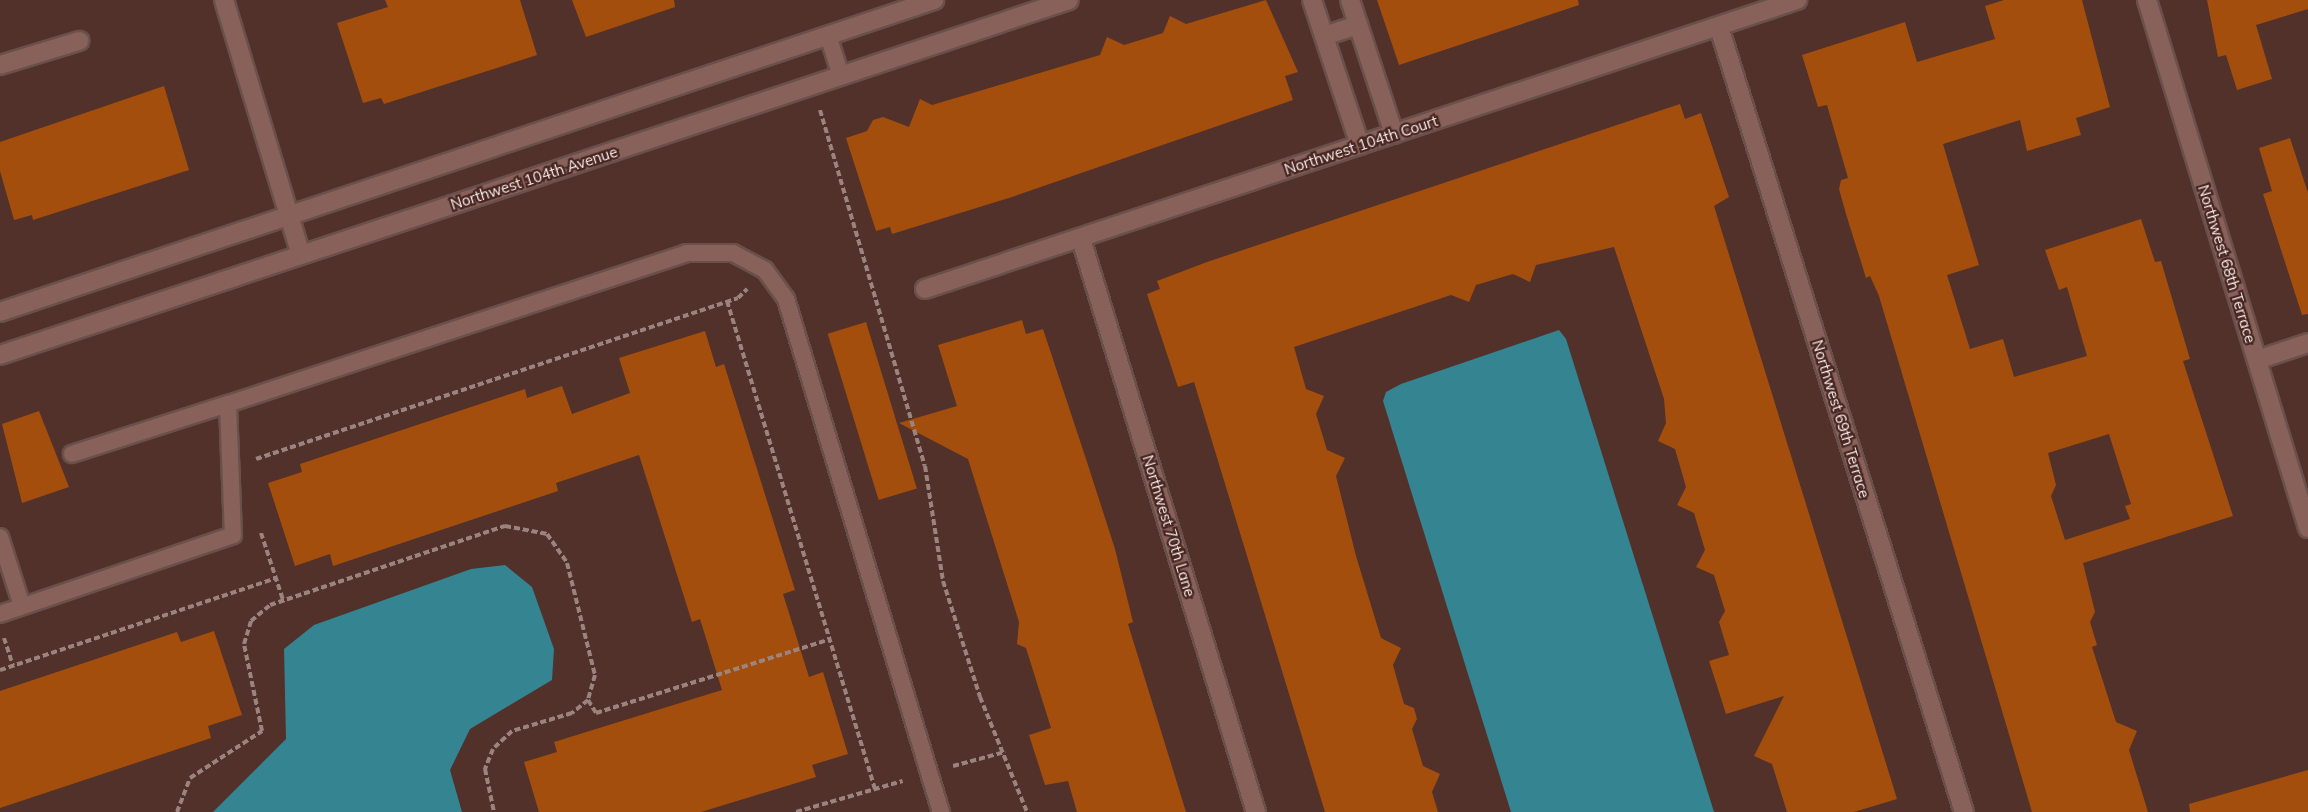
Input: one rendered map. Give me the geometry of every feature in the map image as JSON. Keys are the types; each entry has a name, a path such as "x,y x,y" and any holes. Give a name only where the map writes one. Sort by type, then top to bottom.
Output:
{"street":[{"path":"224,0 301,255"},
{"path":"0,312 934,0"},
{"name":"Northwest 104th Avenue","path":"0,355 1068,0"},
{"path":"1312,0 1360,145"},
{"path":"1350,0 1394,134"},
{"name":"Northwest 104th Court","path":"925,289 1797,0"},
{"name":"Northwest 68th Terrace","path":"2147,0 2308,528"},
{"path":"1324,36 1358,25"},
{"name":"Northwest 69th Terrace","path":"1719,27 1964,812"},
{"path":"0,65 79,41"},
{"name":"Northwest 70th Lane","path":"1081,239 1256,812"},
{"path":"2257,360 2308,343"}],"lane":[{"path":"828,35 841,76"},
{"path":"72,454 687,253 733,253 765,270 786,299 941,812"},
{"path":"0,614 233,535 228,404"},
{"path":"0,537 22,606"}],"path":[{"path":"813,85 925,466 943,581 1027,812"},
{"path":"251,471 251,460 738,298 765,270"},
{"path":"728,301 875,789"},
{"path":"258,524 283,600"},
{"path":"177,812 190,778 262,730 244,644 251,621 283,600 505,526 547,534 567,563 585,623 595,675 588,700 572,713 512,731 494,749 485,769 494,812"},
{"path":"0,670 276,578"},
{"path":"3,634 12,666"},
{"path":"588,700 596,713 830,639"},
{"path":"796,812 1005,752"}],"water":[{"path":"1559,330 1566,339 1714,812 1511,812 1383,401 1386,392 1401,384"},
{"path":"505,565 532,587 554,649 552,680 470,729 450,770 462,812 213,812 286,739 284,649 314,625 471,569"}],"building":[{"path":"385,0 520,0 537,55 384,104 381,98 363,103 337,23 388,7"},
{"path":"572,0 674,0 675,7 586,37"},
{"path":"1266,0 1298,72 1285,76 1293,100 1012,197 892,234 890,227 876,231 846,138 867,131 873,120 883,117 909,127 920,99 932,105 1100,55 1107,37 1124,45 1163,33 1170,16 1186,24"},
{"path":"1377,0 1578,0 1579,5 1399,65"},
{"path":"2004,0 2082,0 2110,107 2076,118 2081,135 2027,151 2020,120 1943,144 1979,265 1947,275 1970,349 2003,339 2014,377 2087,356 2067,287 2059,290 2045,250 2141,219 2155,262 2161,261 2190,359 2183,361 2233,516 2083,563 2095,612 2090,622 2097,645 2092,647 2116,722 2137,731 2129,750 2148,812 2032,812 1879,296 1870,276 1866,278 1846,214 1839,189 1841,180 1848,178 1827,105 1818,107 1802,55 1905,22 1917,62 1995,39 1985,6","holes":["2109,434 2131,504 2125,506 2130,519 2065,540 2051,496 2056,485 2048,453"]},
{"path":"2207,0 2308,0 2308,9 2256,25 2272,79 2237,90 2226,55 2218,57"},
{"path":"164,86 189,170 33,220 32,215 14,220 0,171 0,142"},
{"path":"1680,104 1685,119 1701,113 1729,197 1714,206 1897,799 1854,812 1787,812 1772,764 1754,756 1784,696 1726,714 1709,661 1729,655 1719,622 1725,611 1714,575 1696,567 1705,550 1694,513 1677,505 1686,487 1675,449 1658,441 1666,423 1664,399 1614,247 1536,265 1530,282 1513,274 1476,285 1469,302 1451,295 1294,347 1306,389 1324,396 1316,414 1327,450 1345,458 1336,476 1356,556 1381,638 1401,648 1393,665 1404,704 1414,708 1417,719 1412,729 1423,766 1440,774 1432,792 1438,812 1325,812 1194,382 1178,387 1147,294 1160,289 1157,281 1207,262"},
{"path":"2290,138 2308,193 2308,314 2302,315 2263,194 2272,191 2259,148"},
{"path":"1022,320 1026,334 1043,329 1115,549 1133,622 1128,624 1186,812 1077,812 1068,781 1045,785 1029,735 1051,728 1026,648 1017,644 1019,622 968,459 899,423 957,406 938,345"},
{"path":"866,322 917,488 879,500 828,334"},
{"path":"705,331 716,367 724,364 795,590 783,594 809,677 823,672 848,754 812,765 816,777 701,812 539,812 524,762 557,752 554,742 722,690 700,619 692,622 639,455 556,483 558,491 333,566 330,554 295,566 268,483 302,472 300,464 525,389 527,398 562,386 572,414 630,393 619,358"},
{"path":"39,411 69,487 22,503 2,424"},
{"path":"214,631 242,715 208,726 211,738 0,808 0,691 177,632 181,642"},
{"path":"2308,770 2308,812 2190,812 2189,804"}]}
